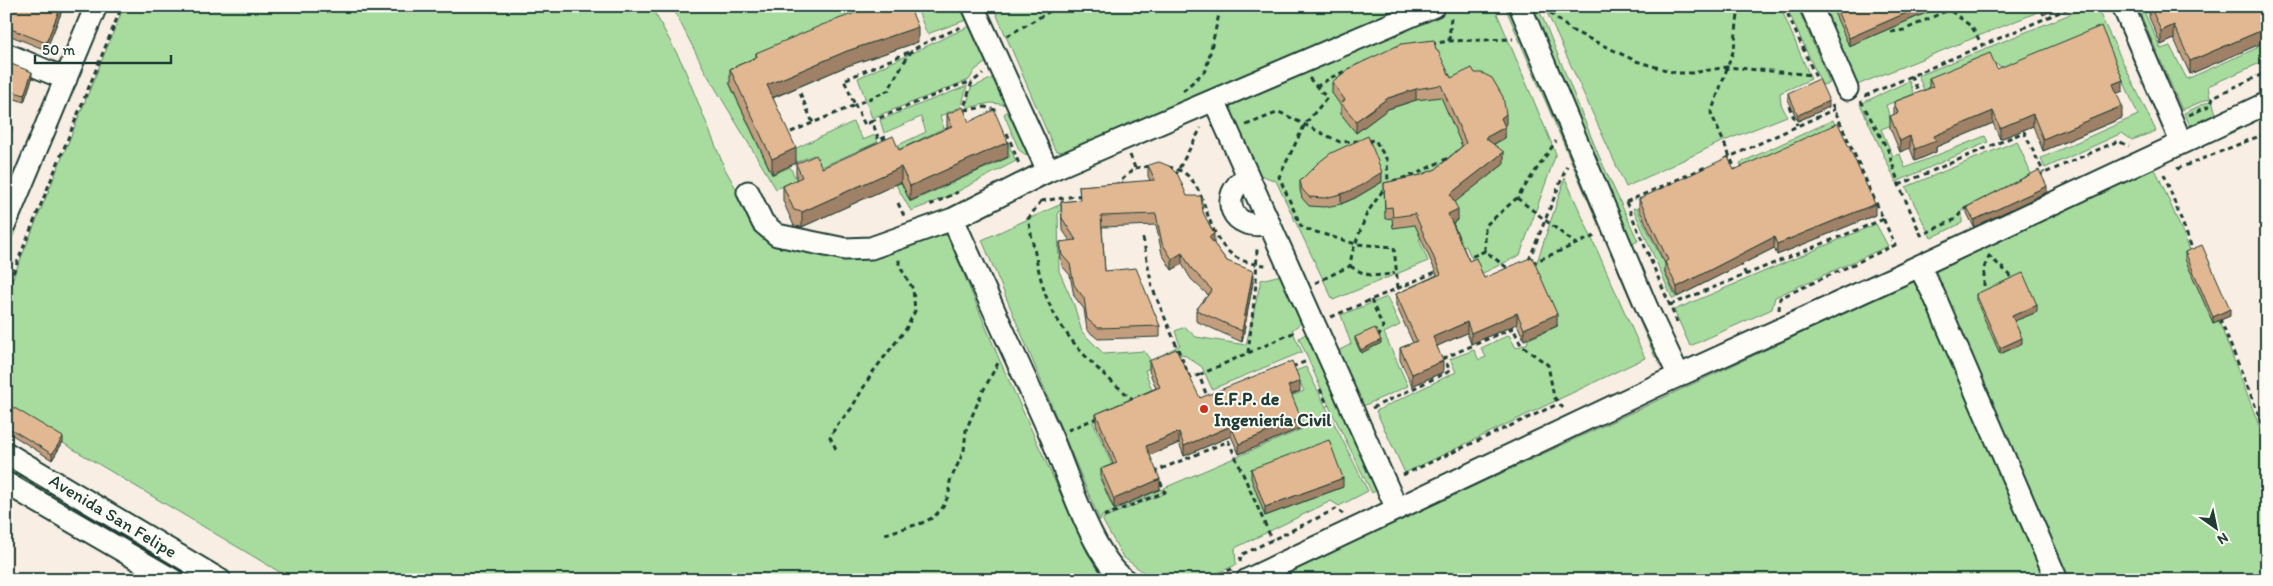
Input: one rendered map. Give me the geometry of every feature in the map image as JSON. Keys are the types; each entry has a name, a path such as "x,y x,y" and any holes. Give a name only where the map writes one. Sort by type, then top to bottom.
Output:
{"street":[{"path":"6,222 96,6"},
{"path":"1520,6 1647,308 1679,376"},
{"path":"1811,6 1847,89"},
{"path":"2123,6 2181,142"},
{"path":"748,192 763,223 777,235 846,249 871,248 901,239 953,219 1048,171 1198,119 1214,100 1298,64 1442,11"},
{"path":"977,13 994,54 1005,111 1048,171"},
{"path":"6,54 66,79"},
{"path":"1214,100 1248,176 1263,224 1305,328 1397,509"},
{"path":"1248,580 1679,376 1920,266 1976,238 2267,103"},
{"path":"953,219 1052,438 1098,547 1119,576 1125,580"},
{"path":"1920,266 2057,580"},
{"name":"Avenida San Felipe","path":"6,453 211,578"},
{"name":"Avenida San Felipe","path":"6,483 172,580"}],"path":[{"path":"6,290 122,6"},
{"path":"977,13 911,51 844,80 865,125 959,85 972,82 991,68 994,54 1007,36 1059,6"},
{"path":"1174,179 1198,119 1183,91 1206,70 1221,6"},
{"path":"1542,6 1545,16"},
{"path":"1542,6 1570,30 1636,61 1660,69 1676,73 1692,73 1727,66 1813,74"},
{"path":"1739,6 1734,49 1711,113 1741,180"},
{"path":"1784,6 1813,74 1822,88"},
{"path":"1891,32 1904,30 1957,6"},
{"path":"1972,206 1963,210 1956,218 1921,235 1899,185 1888,150 1860,98 2074,6"},
{"path":"1944,7 1972,27 1982,45"},
{"path":"1442,11 1449,41"},
{"path":"1509,31 1517,48"},
{"path":"1422,45 1449,41 1513,39"},
{"path":"791,132 889,90 896,73 905,64 911,51"},
{"path":"1316,87 1332,77 1375,58"},
{"path":"1298,64 1316,87 1328,98 1305,124 1279,177 1301,226 1356,244 1394,247 1395,273 1398,288"},
{"path":"2188,115 2211,106 2213,97 2267,72"},
{"path":"1911,76 1920,94"},
{"path":"960,116 965,110 972,82"},
{"path":"800,92 813,123"},
{"path":"1779,312 1780,298 1895,246 1835,109 1826,95"},
{"path":"1789,106 1797,125"},
{"path":"965,110 985,107 1005,111"},
{"path":"1721,160 1835,109"},
{"path":"1264,118 1279,112 1340,142 1375,140 1387,160 1388,183"},
{"path":"872,121 879,140 886,137"},
{"path":"1004,125 1020,166 1011,170"},
{"path":"1899,185 2024,132 2044,173"},
{"path":"2194,254 2162,175 2267,133"},
{"path":"1485,251 1485,226 1517,198 1558,139 1562,146"},
{"path":"2035,177 2118,141 2130,146 2138,143"},
{"path":"1337,274 1350,266 1367,213 1388,183 1416,174 1457,153"},
{"path":"1572,169 1569,161 1527,265 1599,234"},
{"path":"1626,202 1712,164"},
{"path":"1111,191 1135,168 1149,166 1179,169 1188,177"},
{"path":"922,208 966,189"},
{"path":"1622,194 1680,329"},
{"path":"1043,195 1028,219 1044,292 1063,327 1098,371 1135,401"},
{"path":"1041,201 1085,195"},
{"path":"1517,198 1576,244"},
{"path":"836,450 830,437 837,425 852,409 872,372 906,329 915,311 913,289 898,265 901,239 910,229 898,203"},
{"path":"904,216 913,212"},
{"path":"1670,305 1884,219"},
{"path":"1248,353 1263,224"},
{"path":"1595,226 1603,243"},
{"path":"1143,238 1152,287 1190,378"},
{"path":"1976,238 1989,256 2010,275 2012,280"},
{"path":"1457,263 1485,251"},
{"path":"1485,251 1512,272"},
{"path":"1737,254 1746,275"},
{"path":"1984,286 1983,277 1989,256"},
{"path":"1350,266 1365,275 1377,276 1395,273"},
{"path":"1181,382 1442,270"},
{"path":"1371,300 1383,327 1378,336"},
{"path":"2220,320 2267,435"},
{"path":"1298,340 1305,328"},
{"path":"1375,416 1371,408 1450,371 1444,358 1513,328 1521,345 1548,366 1554,396 1558,404 1567,412"},
{"path":"885,534 922,523 934,517 943,508 949,494 950,481 964,451 966,430 982,393 1000,361 1012,348"},
{"path":"1304,354 1311,368"},
{"path":"1287,369 1307,361"},
{"path":"1198,374 1208,401 1216,398"},
{"path":"1317,384 1328,408"},
{"path":"1126,404 1144,397"},
{"path":"1400,468 1404,476 1558,404"},
{"path":"1052,438 1102,416"},
{"path":"1226,433 1272,540"},
{"path":"1101,522 1102,517 1165,492 1156,472 1229,441"},
{"path":"1214,580 1214,577 1239,565 1241,555 1336,509 1345,515 1352,511"}],"green space":[{"path":"103,6 107,6 6,253 6,242"},
{"path":"124,6 651,6 682,63 725,169 766,242 851,258 883,255 941,234 948,236 1000,361 1088,554 1108,580 293,580 6,409 6,295"},
{"path":"672,6 896,6 729,83 772,175 790,167 795,177 801,174 802,177 776,189 705,71"},
{"path":"916,6 963,6 969,19 927,34"},
{"path":"993,6 1411,6 1068,154 1055,150"},
{"path":"1456,6 1494,6 1556,154 1520,255 1479,275 1466,246 1460,248 1451,227 1419,239 1428,261 1333,300 1276,181 1258,174 1227,106"},
{"path":"1531,6 1537,6 1544,21 1599,156 1638,241 1630,245"},
{"path":"1544,6 1780,6 1811,79 1780,93 1781,104 1787,116 1719,143 1626,187"},
{"path":"1786,6 1797,6 1830,83 1822,85"},
{"path":"1823,6 2035,6 2038,12 1857,85"},
{"path":"2090,6 2096,6 2156,131 2132,140 2122,133 2045,168 2041,158 2138,115 2101,28 2005,68 1990,62 1924,90 1918,76"},
{"path":"2137,6 2152,6 2153,9 2145,14 2161,49 2170,46 2187,79 2257,48 2247,23 2250,22 2261,49 2267,46 2267,60 2208,86 2210,98 2182,110"},
{"path":"1510,7 1659,358 1655,357 1506,9"},
{"path":"972,25 988,61 975,70 969,80 872,118 858,78"},
{"path":"995,77 1008,105 991,103 966,108 971,88"},
{"path":"1909,81 1914,94 1886,105 1892,125 1881,129 1893,156 1900,154 1905,168 1985,136 1988,142 1896,182 1860,104"},
{"path":"967,86 960,111 958,108 940,116 944,128 896,151 894,147 926,132 921,117 884,133 880,120"},
{"path":"2212,100 2216,114 2190,125 2184,113"},
{"path":"1010,109 1032,159 1019,150 1004,114"},
{"path":"996,117 1016,161 947,197 911,211 896,185 901,183 910,202 1010,157 995,123"},
{"path":"1833,120 1838,131 1745,173 1740,163"},
{"path":"853,122 863,140 875,135 878,142 819,168 813,155 797,162 792,150"},
{"path":"2017,141 2031,174 1962,209 1962,223 1931,238 1906,187"},
{"path":"2153,169 2158,175 2205,285 2267,446 2267,580 1273,580"},
{"path":"1565,178 1645,358 1405,473 1376,411 1456,372 1450,359 1474,350 1479,360 1486,357 1481,348 1509,335 1516,348 1528,343 1527,340 1558,326 1535,268"},
{"path":"1068,201 1069,207 1058,212 1059,271 1074,305 1082,332 1104,354 1144,351 1151,361 1180,345 1175,331 1185,327 1196,337 1246,345 1261,280 1285,274 1301,323 1292,330 1302,352 1212,389 1202,367 1183,354 1145,370 1154,396 1093,422 1115,472 1100,479 1114,510 1162,489 1163,492 1102,516 1100,521 982,240"},
{"path":"1633,208 1637,209 1661,258 1684,247 1690,259 1664,272 1676,298 1672,298"},
{"path":"1876,224 1888,246 1775,297 1772,309 1690,346 1674,310"},
{"path":"1387,297 1400,325 1384,333 1408,386 1363,406 1338,351 1351,344 1341,315"},
{"path":"1310,331 1379,489 1372,493 1326,400 1299,338"},
{"path":"1306,367 1368,491 1339,506 1331,501 1235,548 1236,565 1211,576 1211,580 1154,580 1123,557 1103,518 1166,493 1164,488 1302,429 1289,397 1304,391 1295,371"},
{"path":"6,461 185,570 6,469"}],"building":[{"path":"6,6 61,6 46,43 6,27"},
{"path":"874,6 909,6 918,27 847,51 767,85 796,148 772,159 730,69 757,57 756,53 822,25"},
{"path":"1835,6 1922,6 1849,38"},
{"path":"2150,6 2267,6 2267,28 2190,61 2174,25 2161,31"},
{"path":"2101,26 2123,80 2113,84 2122,106 2043,139 2033,114 2000,128 1993,111 1934,136 1936,141 1915,149 1910,136 1900,141 1890,116 1898,113 1894,102 1933,87 1929,78 1990,53 1997,69"},
{"path":"1434,40 1436,50 1451,78 1472,68 1475,73 1482,73 1492,78 1503,97 1506,114 1501,118 1505,127 1485,138 1504,152 1450,194 1458,209 1448,214 1469,261 1476,258 1484,278 1532,257 1557,314 1524,329 1517,313 1471,333 1467,322 1433,337 1443,361 1412,374 1400,348 1417,341 1396,294 1441,274 1415,214 1393,217 1392,207 1385,208 1384,183 1421,175 1436,169 1466,143 1441,85 1416,89 1388,98 1356,121 1341,103 1345,100 1332,82 1350,68 1401,44"},
{"path":"6,62 32,72 24,95 6,89"},
{"path":"1819,79 1829,101 1798,115 1788,93"},
{"path":"963,107 969,122 994,110 1008,142 910,186 901,167 802,212 794,210 783,186 802,177 796,164 816,155 822,168 893,136 899,150 952,126 947,114"},
{"path":"6,122 12,124 6,138"},
{"path":"1838,123 1875,204 1777,244 1774,237 1677,287 1665,262 1668,260 1639,199 1728,157 1734,170"},
{"path":"1368,136 1382,172 1355,189 1341,194 1325,198 1309,197 1302,189 1300,181 1331,153"},
{"path":"1159,162 1169,166 1178,175 1187,196 1201,196 1203,212 1214,234 1209,237 1227,261 1253,271 1242,331 1196,310 1212,290 1191,268 1182,253 1172,259 1162,243 1156,214 1101,216 1105,271 1136,268 1160,326 1098,328 1087,319 1084,298 1074,285 1070,264 1062,255 1060,242 1076,240 1062,218 1061,202 1080,200 1079,186 1155,180 1148,165"},
{"path":"2039,170 2047,186 1974,220 1967,207"},
{"path":"2202,245 2230,309 2213,317 2185,252"},
{"path":"2023,273 2037,305 2012,316 2022,338 2000,348 1976,294"},
{"path":"1375,328 1381,340 1361,350 1355,337"},
{"path":"1176,349 1200,398 1292,361 1300,381 1288,386 1301,418 1239,444 1231,426 1184,446 1179,432 1146,446 1160,479 1114,499 1101,469 1117,463 1096,414 1160,387 1149,361"},
{"path":"6,403 63,437 52,454 6,426"},
{"path":"1329,440 1343,478 1265,507 1251,469"}],"place":[{"name":"E.F.P. de Ingeniería Civil","path":"1204,409"}]}
